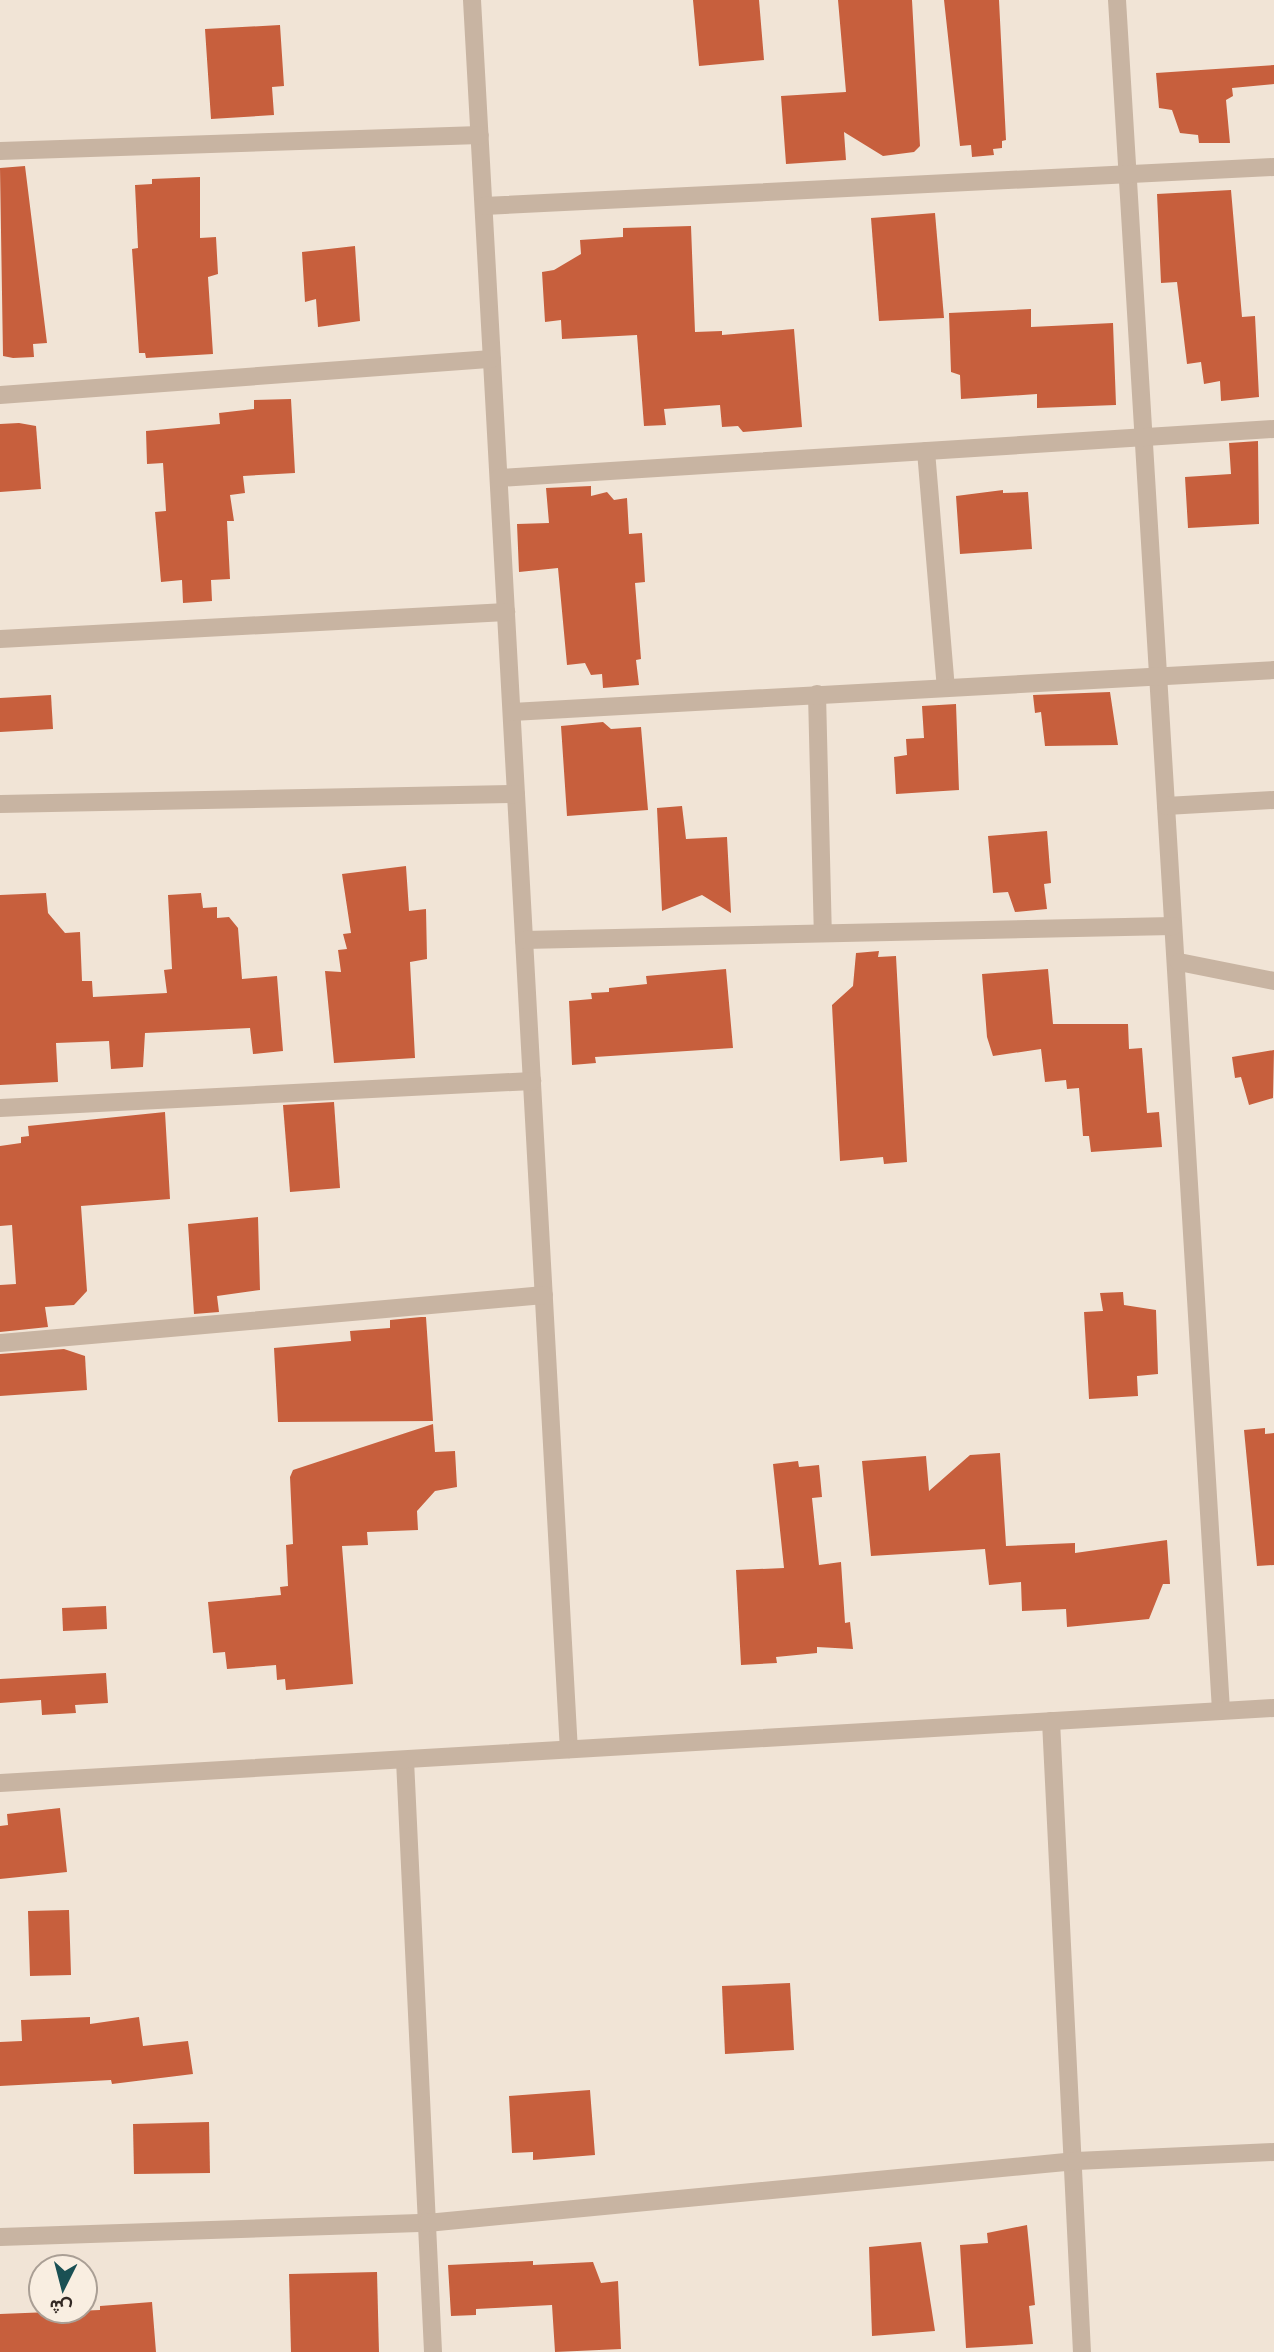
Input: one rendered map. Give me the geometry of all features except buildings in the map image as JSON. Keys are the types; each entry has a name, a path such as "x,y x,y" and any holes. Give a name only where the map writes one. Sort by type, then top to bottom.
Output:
{"street":[{"path":"472,0 569,1749"},
{"path":"1117,0 1173,926 1179,962 1221,1711"},
{"path":"0,151 480,135"},
{"path":"484,206 1274,167"},
{"path":"0,395 492,359"},
{"path":"499,478 1274,429"},
{"path":"926,451 946,687"},
{"path":"0,639 506,612"},
{"path":"512,712 1274,670"},
{"path":"817,694 823,933"},
{"path":"0,804 516,794"},
{"path":"1166,806 1274,800"},
{"path":"524,940 1173,926"},
{"path":"1179,962 1274,981"},
{"path":"0,1108 532,1081"},
{"path":"0,1343 544,1295"},
{"path":"0,1783 1274,1708"},
{"path":"1051,1721 1076,2161 1082,2352"},
{"path":"405,1760 433,2352"},
{"path":"0,2237 427,2223 1076,2161 1274,2152"}]}
